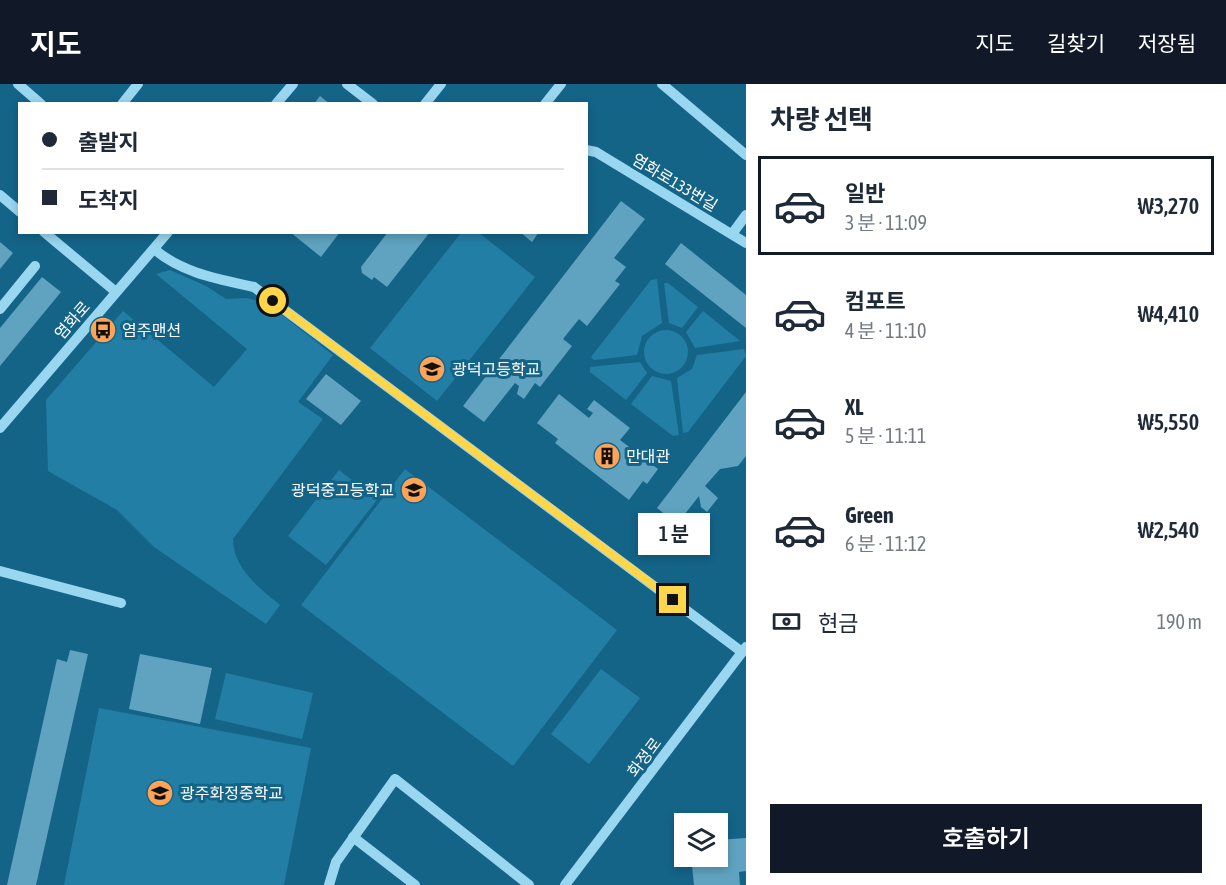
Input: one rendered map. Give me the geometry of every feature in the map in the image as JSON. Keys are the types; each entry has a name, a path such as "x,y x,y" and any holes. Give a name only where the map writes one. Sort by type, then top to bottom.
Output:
{"street":[{"path":"18,84 39,102"},
{"path":"124,102 138,84"},
{"path":"278,102 293,84"},
{"path":"347,84 370,102"},
{"path":"427,102 441,84"},
{"path":"548,102 561,84"},
{"path":"662,84 746,155"},
{"name":"염화로133번길","path":"588,150 596,152 746,243"},
{"path":"0,195 18,210"},
{"path":"732,234 746,215"},
{"path":"46,234 116,292"},
{"name":"염화로","path":"1,425 166,234"},
{"path":"154,249 167,261 197,274 254,287 744,650"},
{"path":"0,309 35,266"},
{"path":"0,571 121,603"},
{"name":"화정로","path":"566,885 744,650"},
{"path":"329,885 336,862 395,779 529,885"},
{"path":"353,837 415,885"}],"shaded area":[{"path":"460,234 480,234 535,277 437,401 370,348"},
{"path":"170,270 206,286 226,299 247,298 268,304 333,355 298,402 323,419 233,539 237,559 242,568 280,605 266,624 154,547 117,510 48,471 46,400 123,311 214,387 247,349 156,274"},
{"path":"657,279 662,323 642,336 637,355 594,360 591,357 651,280"},
{"path":"664,283 668,283 698,307 682,328 669,323"},
{"path":"703,311 740,341 695,348 686,332"},
{"path":"666,330 681,337 688,352 681,367 666,374 651,367 644,352 651,337"},
{"path":"744,349 746,356 688,432 683,433 677,378 692,369 697,355"},
{"path":"640,362 647,373 626,400 590,372 590,367"},
{"path":"652,376 671,381 679,435 673,436 631,404"},
{"path":"405,469 617,630 513,766 301,605"},
{"path":"339,470 377,500 326,565 288,536"},
{"path":"601,669 640,698 589,764 551,734"},
{"path":"226,673 313,693 302,739 215,719"},
{"path":"99,708 311,748 284,885 64,885"}],"building":[{"path":"320,96 328,102 316,102"},
{"name":"광덕고등학교","path":"621,201 645,219 614,258 626,267 615,281 620,284 587,326 579,319 563,339 572,346 540,387 535,383 524,399 517,394 519,386 515,383 484,422 463,406"},
{"path":"292,234 338,234 321,257"},
{"path":"386,234 428,234 387,287 374,277 372,280 362,273 361,267"},
{"path":"522,234 538,234 532,242"},
{"path":"0,242 13,253 0,269"},
{"path":"681,243 746,295 746,328 665,264"},
{"path":"42,277 61,292 0,366 0,328"},
{"path":"326,374 361,401 341,425 306,399"},
{"path":"746,392 746,456 738,466 720,469 705,486 718,498 707,512 701,507 699,496 677,524 657,508"},
{"name":"만대관","path":"559,394 589,418 593,413 587,409 594,400 630,428 620,440 658,469 647,484 643,481 629,500 555,443 558,439 537,423"},
{"path":"70,650 88,654 36,885 7,885 57,659 67,662"},
{"path":"140,654 212,668 200,724 129,709"},
{"path":"746,838 746,871 739,872 740,885 694,885 692,867 728,867 728,839"}],"place":[{"name":"염주맨션","path":"103,330"},
{"name":"광덕고등학교","path":"432,369"},
{"name":"만대관","path":"607,456"},
{"name":"광덕중고등학교","path":"414,490"},
{"name":"광주화정중학교","path":"160,793"}],"route":[{"path":"273,301 673,600"}]}
